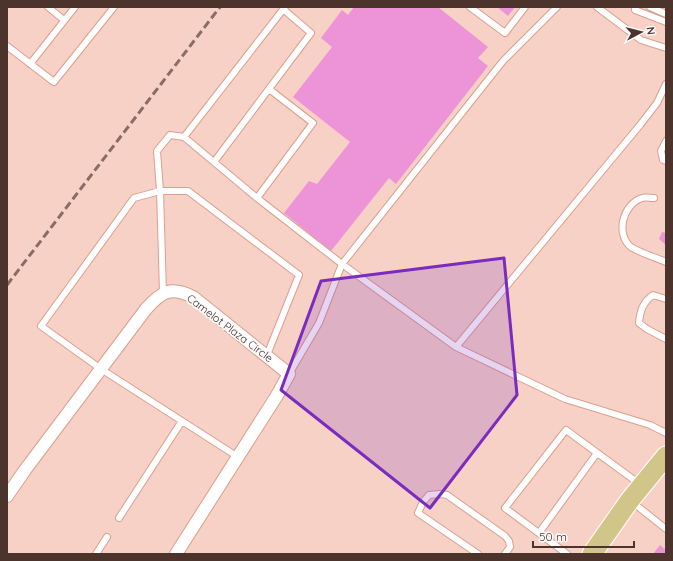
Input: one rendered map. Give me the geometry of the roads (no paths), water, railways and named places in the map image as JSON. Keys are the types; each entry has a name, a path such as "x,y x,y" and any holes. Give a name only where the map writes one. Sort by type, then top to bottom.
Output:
{"main road":[{"path":"592,554 630,500 666,456"}],"street":[{"name":"Camelot Plaza Circle","path":"163,293 173,291 182,292 193,297 289,374"},
{"path":"7,496 146,309 163,293"},
{"path":"176,554 276,397 289,374"}],"lane":[{"path":"48,7 64,20"},
{"path":"30,64 75,7"},
{"path":"7,46 54,82 114,7"},
{"path":"470,7 505,33 525,7"},
{"path":"289,374 319,323 342,264 503,61 557,7"},
{"path":"597,7 641,40 666,48"},
{"path":"634,7 635,10 666,22"},
{"path":"650,7 666,14"},
{"path":"184,138 284,8 311,33 214,162"},
{"path":"456,347 640,125 657,103 666,84"},
{"path":"257,198 313,123 269,89"},
{"path":"163,293 160,191 157,151 170,135 184,138 257,198 342,264 456,347 565,399 650,425 666,433"},
{"path":"666,142 666,151"},
{"path":"666,142 661,151 663,160 666,161"},
{"path":"238,457 101,369 41,326 134,198 160,191 188,191 299,275 267,355"},
{"path":"654,198 643,198 626,210 623,222 624,232 626,240 632,248 666,262"},
{"path":"666,299 653,295 647,300 640,311 639,323 666,339"},
{"path":"119,518 182,421"},
{"path":"567,554 505,508 566,430 642,486"},
{"path":"539,533 597,453"},
{"path":"478,554 418,513 423,502 429,495 448,495 505,536 510,547 505,554"},
{"path":"630,500 666,529"},
{"path":"96,554 107,537"}],"railway":[{"path":"7,285 220,7"}]}
